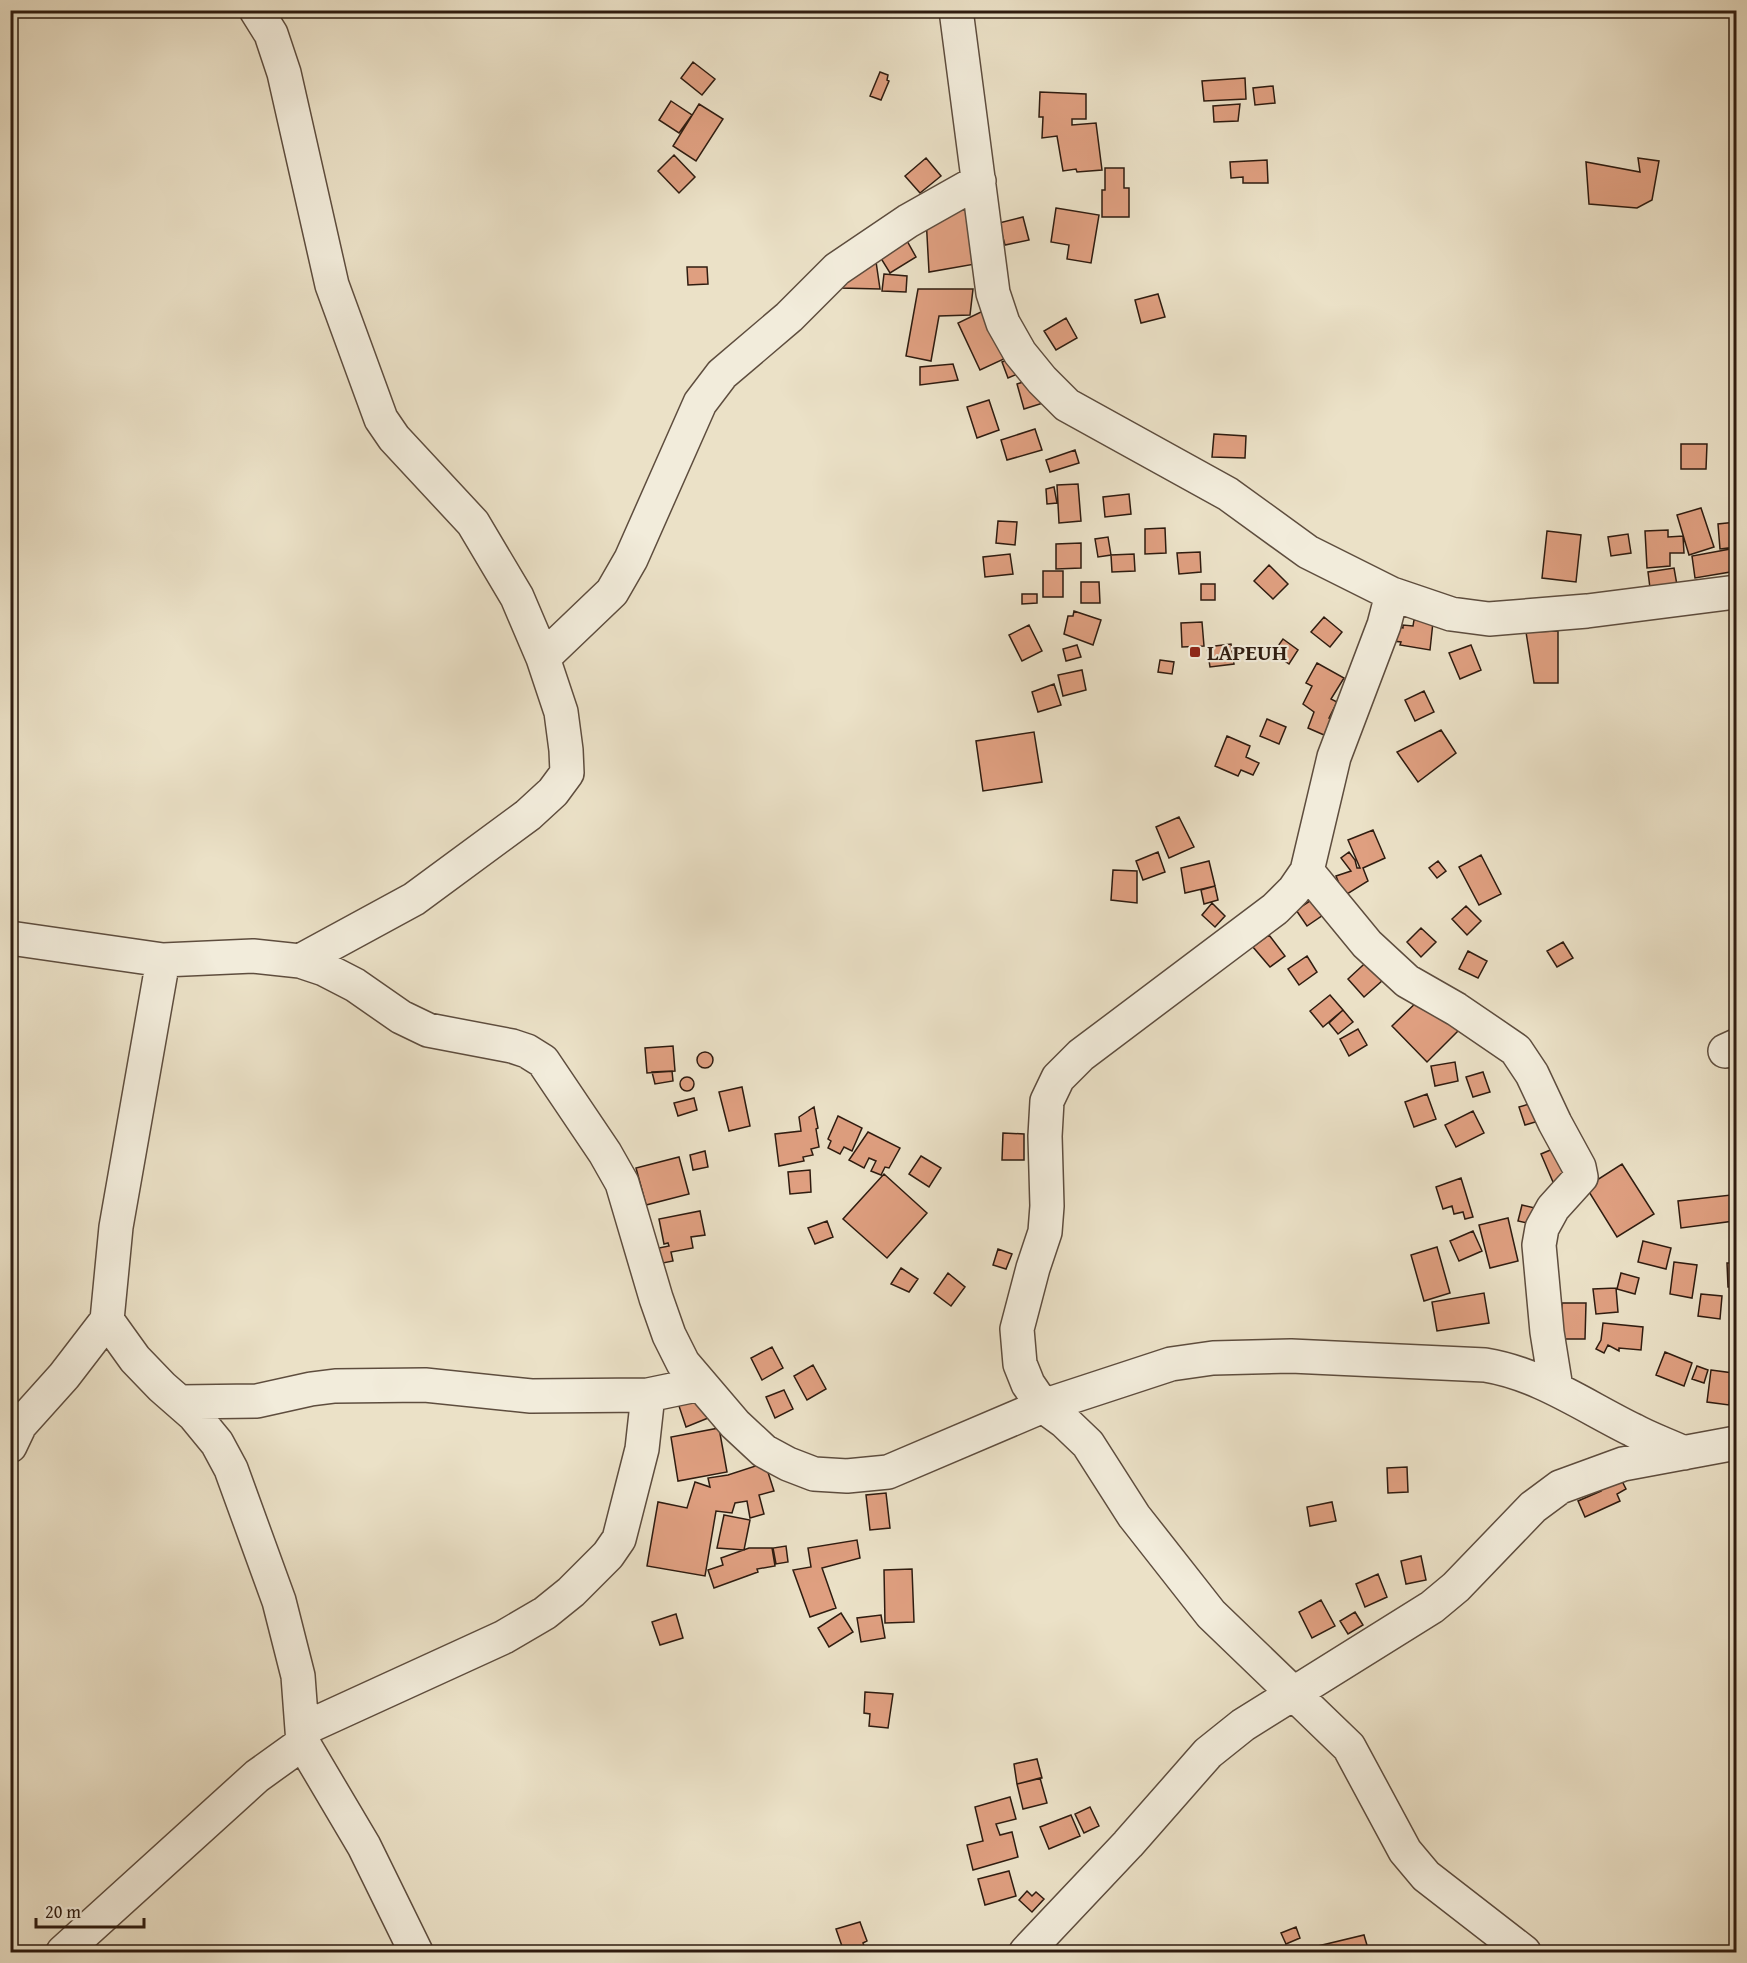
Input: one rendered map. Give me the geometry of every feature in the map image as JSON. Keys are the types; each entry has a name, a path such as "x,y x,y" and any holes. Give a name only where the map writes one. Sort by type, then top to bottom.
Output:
{"street":[{"path":"256,10 271,34 284,74 333,285 381,419 394,438 473,523 517,597 543,658 561,712 566,750 567,773 553,792 528,815 414,899 300,961"},
{"path":"956,10 993,293 1003,323 1020,353 1067,405 1228,494 1308,552 1392,594 1451,614 1489,619 1587,611 1737,592"},
{"path":"543,658 612,592 631,559 700,403 722,374 789,317 837,269 908,221 979,181"},
{"path":"1392,594 1384,625 1334,757 1307,871 1294,890 1275,909 1081,1055 1058,1078 1047,1101 1045,1232 1017,1329 1020,1364 1028,1384 1043,1406 1065,1422 1088,1444 1134,1516 1211,1614 1349,1748 1405,1851 1426,1876 1524,1953"},
{"path":"1307,871 1367,944 1407,981 1516,1050 1532,1074 1579,1167 1581,1177 1553,1208 1542,1228 1539,1245 1547,1332 1556,1388"},
{"path":"10,938 164,960 253,956 300,961 324,969 355,985 401,1017 428,1030 512,1046 527,1051 543,1061 605,1153 622,1183 656,1298 669,1335 683,1363 735,1424 764,1451 814,1474 847,1476 888,1472 1043,1406 1171,1364 1214,1358 1291,1356 1507,1368 1556,1388 1633,1431 1684,1453"},
{"path":"14,1433 64,1376 106,1320 117,1227 164,960"},
{"path":"106,1320 135,1359 218,1443 231,1469 279,1601 298,1676 303,1736 364,1846 416,1953"},
{"path":"180,1402 257,1401 335,1386 425,1385 531,1396 648,1395 701,1384"},
{"path":"63,1953 303,1736 504,1637 545,1613 578,1585 608,1555 619,1539 642,1449 648,1395"},
{"path":"1026,1953 1128,1844 1208,1753 1243,1725 1432,1607 1456,1587 1533,1507 1560,1487 1623,1464 1737,1443"}],"building":[{"path":"693,62 715,79 702,95 681,78"},
{"path":"880,72 888,75 887,80 889,81 881,100 870,96"},
{"path":"1245,78 1246,99 1204,101 1202,81"},
{"path":"1273,86 1275,103 1255,105 1253,88"},
{"path":"1040,92 1086,94 1086,119 1072,119 1072,125 1096,123 1102,170 1063,171 1057,136 1042,138 1043,117 1039,117"},
{"path":"671,101 692,115 679,133 659,120"},
{"path":"699,104 723,119 696,161 673,146"},
{"path":"1240,104 1238,121 1214,122 1213,106"},
{"path":"674,155 695,177 679,193 658,171"},
{"path":"926,158 941,176 920,193 905,176"},
{"path":"1638,158 1659,161 1652,200 1637,208 1589,204 1586,162 1640,172"},
{"path":"1267,160 1268,183 1243,183 1243,177 1231,178 1230,162"},
{"path":"1105,168 1124,168 1124,188 1129,188 1129,217 1102,217"},
{"path":"976,207 981,263 929,272 926,217"},
{"path":"1056,208 1099,215 1091,263 1067,259 1069,245 1051,242"},
{"path":"1023,217 1029,240 1005,245 999,223"},
{"path":"901,230 916,257 890,273 874,247"},
{"path":"874,248 880,289 840,288"},
{"path":"687,267 707,267 708,284 688,285"},
{"path":"884,274 907,276 906,292 882,291"},
{"path":"918,289 973,289 970,315 939,316 931,361 906,356"},
{"path":"1158,294 1165,317 1141,323 1135,300"},
{"path":"983,311 1006,358 980,370 958,323"},
{"path":"1066,318 1077,338 1056,350 1044,331"},
{"path":"1016,357 1022,372 1008,378 1002,362"},
{"path":"953,364 958,380 920,385 920,367"},
{"path":"1035,378 1043,403 1024,409 1017,384"},
{"path":"989,400 999,430 977,438 967,407"},
{"path":"1035,429 1042,450 1007,460 1001,440"},
{"path":"1214,434 1246,436 1245,458 1212,457"},
{"path":"1681,444 1707,444 1706,469 1681,469"},
{"path":"1075,450 1079,463 1050,472 1046,460"},
{"path":"1078,484 1081,521 1059,523 1057,485"},
{"path":"1054,487 1057,503 1047,504 1046,489"},
{"path":"1129,494 1131,514 1105,517 1103,497"},
{"path":"1701,508 1714,547 1689,555 1677,515"},
{"path":"998,521 1017,522 1015,545 996,543"},
{"path":"1736,522 1736,547 1720,549 1718,524"},
{"path":"1165,528 1166,553 1145,554 1145,529"},
{"path":"1668,530 1668,537 1683,536 1684,553 1670,553 1670,566 1647,568 1645,531"},
{"path":"1547,531 1581,535 1576,582 1542,578"},
{"path":"1628,534 1631,553 1611,556 1608,537"},
{"path":"1108,537 1111,555 1098,557 1095,539"},
{"path":"1081,543 1081,568 1056,569 1056,544"},
{"path":"1736,548 1736,571 1695,578 1692,556"},
{"path":"1200,552 1201,572 1179,574 1177,553"},
{"path":"1010,554 1013,574 985,577 983,557"},
{"path":"1134,554 1135,571 1112,572 1111,555"},
{"path":"1269,565 1288,584 1273,599 1254,581"},
{"path":"1674,568 1677,585 1650,588 1648,572"},
{"path":"1043,571 1063,571 1063,597 1043,597"},
{"path":"1081,582 1099,582 1100,603 1081,603"},
{"path":"1201,584 1215,584 1215,600 1201,600"},
{"path":"1022,594 1037,594 1037,603 1022,604"},
{"path":"1074,611 1101,620 1093,645 1064,634 1068,616 1073,616"},
{"path":"1324,617 1342,632 1330,647 1311,632"},
{"path":"1414,620 1433,622 1430,650 1400,645 1401,642 1393,641 1395,627 1413,626"},
{"path":"1202,622 1204,646 1182,647 1181,623"},
{"path":"1029,625 1042,651 1022,661 1009,635"},
{"path":"1558,631 1558,683 1534,683 1526,632"},
{"path":"1283,639 1298,650 1289,664 1273,653"},
{"path":"1231,644 1234,664 1210,667 1207,647"},
{"path":"1077,645 1081,657 1066,661 1063,649"},
{"path":"1471,645 1481,670 1460,679 1449,653"},
{"path":"1160,660 1174,662 1172,674 1158,672"},
{"path":"1317,663 1344,678 1331,699 1337,702 1324,735 1308,728 1314,712 1303,704 1312,686 1306,683"},
{"path":"1082,670 1086,690 1063,696 1058,675"},
{"path":"1054,684 1061,705 1038,712 1032,692"},
{"path":"1424,691 1434,712 1415,721 1405,700"},
{"path":"1267,719 1286,727 1279,744 1260,736"},
{"path":"1441,730 1456,753 1418,782 1397,752"},
{"path":"1034,732 1042,782 983,791 976,741"},
{"path":"1227,736 1250,746 1246,757 1259,763 1253,775 1241,770 1238,776 1215,766"},
{"path":"1179,817 1194,847 1169,858 1156,827"},
{"path":"1373,830 1385,858 1363,868 1368,881 1344,896 1336,876 1351,871 1341,858 1349,852 1357,868 1360,868 1348,840"},
{"path":"1158,852 1165,872 1143,880 1136,861"},
{"path":"1481,855 1501,894 1479,905 1459,867"},
{"path":"1209,861 1215,886 1185,893 1181,868"},
{"path":"1438,861 1446,871 1437,878 1429,868"},
{"path":"1113,870 1137,871 1137,903 1111,900"},
{"path":"1215,886 1218,900 1204,904 1201,890"},
{"path":"1316,897 1326,913 1307,926 1296,910"},
{"path":"1212,903 1225,916 1215,927 1202,915"},
{"path":"1466,906 1481,921 1467,935 1452,919"},
{"path":"1421,928 1436,942 1421,957 1407,942"},
{"path":"1269,935 1285,956 1270,967 1253,947"},
{"path":"1563,942 1573,958 1557,967 1547,951"},
{"path":"1468,951 1487,961 1478,978 1459,969"},
{"path":"1375,954 1392,972 1364,997 1348,979"},
{"path":"1307,956 1317,972 1299,985 1288,969"},
{"path":"1425,994 1459,1030 1427,1062 1392,1026"},
{"path":"1330,995 1343,1010 1323,1027 1310,1011"},
{"path":"1343,1010 1353,1022 1338,1034 1329,1023"},
{"path":"1358,1029 1367,1045 1349,1056 1340,1039"},
{"path":"673,1046 675,1071 647,1073 645,1048"},
{"path":"705,1052 711,1054 713,1060 711,1066 705,1068 699,1066 697,1060 699,1054"},
{"path":"1455,1062 1458,1081 1435,1086 1431,1066"},
{"path":"672,1071 673,1081 655,1084 652,1072"},
{"path":"1483,1072 1490,1092 1473,1097 1466,1077"},
{"path":"687,1077 692,1079 694,1084 692,1089 687,1091 682,1089 680,1084 682,1079"},
{"path":"742,1087 750,1126 729,1131 719,1092"},
{"path":"1427,1094 1436,1119 1414,1127 1405,1102"},
{"path":"694,1098 697,1110 678,1116 674,1103"},
{"path":"1536,1102 1542,1120 1525,1125 1519,1107"},
{"path":"814,1107 819,1147 811,1149 813,1155 803,1157 804,1161 779,1166 775,1134 801,1131 799,1117"},
{"path":"1473,1111 1484,1133 1456,1147 1445,1125"},
{"path":"838,1116 862,1128 852,1151 844,1147 840,1154 828,1148 831,1141 828,1139"},
{"path":"868,1132 900,1148 889,1168 885,1167 881,1175 871,1171 876,1161 869,1158 864,1168 849,1160"},
{"path":"1003,1133 1024,1134 1024,1160 1002,1160"},
{"path":"1562,1145 1574,1173 1553,1182 1541,1154"},
{"path":"705,1151 708,1167 693,1170 690,1155"},
{"path":"921,1156 941,1168 929,1187 909,1174"},
{"path":"679,1157 689,1194 646,1205 636,1168"},
{"path":"1622,1164 1654,1214 1617,1237 1586,1187"},
{"path":"810,1170 811,1192 790,1194 788,1172"},
{"path":"884,1174 927,1213 887,1258 843,1219"},
{"path":"1461,1178 1473,1217 1465,1219 1463,1212 1454,1214 1452,1206 1443,1209 1436,1187"},
{"path":"1731,1195 1734,1221 1681,1228 1678,1201"},
{"path":"1522,1205 1535,1208 1531,1224 1518,1221"},
{"path":"700,1211 705,1235 691,1237 693,1248 671,1252 673,1261 658,1264 654,1249 669,1246 668,1243 664,1244 659,1219"},
{"path":"1508,1218 1518,1261 1490,1268 1479,1225"},
{"path":"827,1221 833,1237 815,1244 808,1228"},
{"path":"1473,1231 1482,1251 1459,1261 1450,1241"},
{"path":"1643,1241 1671,1248 1666,1269 1638,1262"},
{"path":"1437,1247 1450,1293 1424,1301 1411,1255"},
{"path":"998,1249 1012,1254 1006,1269 993,1265"},
{"path":"1674,1262 1697,1265 1692,1298 1670,1294"},
{"path":"1727,1263 1736,1263 1736,1286 1728,1287"},
{"path":"901,1268 918,1279 909,1292 891,1284"},
{"path":"948,1273 965,1287 951,1306 934,1293"},
{"path":"1621,1273 1639,1278 1635,1294 1617,1289"},
{"path":"1616,1288 1618,1312 1596,1314 1593,1289"},
{"path":"1484,1293 1489,1323 1437,1331 1432,1302"},
{"path":"1701,1294 1722,1296 1720,1319 1698,1316"},
{"path":"1562,1303 1586,1303 1585,1339 1561,1339"},
{"path":"1603,1323 1643,1327 1641,1350 1619,1348 1619,1351 1608,1345 1604,1353 1596,1349 1601,1340"},
{"path":"772,1347 783,1368 762,1380 751,1358"},
{"path":"1665,1352 1692,1363 1684,1386 1656,1375"},
{"path":"813,1365 826,1389 807,1400 794,1376"},
{"path":"1697,1366 1708,1370 1704,1383 1692,1379"},
{"path":"1711,1370 1733,1373 1729,1405 1707,1402"},
{"path":"703,1388 713,1416 686,1427 676,1397"},
{"path":"784,1390 793,1409 775,1418 766,1397"},
{"path":"719,1428 727,1472 678,1481 671,1437"},
{"path":"765,1463 774,1491 759,1495 764,1514 750,1518 747,1501 735,1503 732,1513 716,1511 705,1576 647,1566 658,1502 687,1508 695,1482 710,1487 708,1478 728,1475"},
{"path":"1407,1467 1408,1492 1388,1493 1387,1468"},
{"path":"1621,1479 1626,1489 1617,1494 1620,1501 1585,1517 1578,1501 1601,1491 1596,1480"},
{"path":"886,1493 890,1528 870,1530 866,1495"},
{"path":"1332,1502 1336,1521 1310,1526 1307,1507"},
{"path":"724,1515 750,1520 744,1550 717,1548"},
{"path":"857,1540 860,1558 822,1568 836,1608 810,1617 793,1570 811,1567 808,1548"},
{"path":"786,1546 788,1562 776,1564 773,1548"},
{"path":"749,1548 772,1548 775,1566 757,1569 758,1572 714,1588 708,1570 723,1565 721,1558"},
{"path":"1421,1556 1426,1580 1406,1584 1401,1561"},
{"path":"912,1569 914,1622 885,1623 884,1570"},
{"path":"1378,1574 1387,1597 1365,1607 1356,1584"},
{"path":"1321,1600 1335,1626 1312,1638 1299,1612"},
{"path":"1355,1612 1363,1625 1348,1634 1340,1621"},
{"path":"841,1613 853,1632 829,1647 818,1628"},
{"path":"676,1614 683,1638 660,1645 652,1622"},
{"path":"881,1615 885,1638 861,1642 857,1618"},
{"path":"865,1692 893,1694 888,1728 869,1726 870,1714 864,1713"},
{"path":"1037,1759 1042,1778 1017,1784 1014,1764"},
{"path":"1040,1778 1047,1803 1023,1809 1017,1784"},
{"path":"1010,1797 1016,1819 996,1824 1000,1835 1012,1832 1018,1857 973,1870 967,1845 983,1841 975,1807"},
{"path":"1090,1807 1099,1826 1084,1833 1075,1814"},
{"path":"1071,1815 1080,1836 1049,1849 1040,1827"},
{"path":"1009,1871 1016,1896 985,1905 978,1879"},
{"path":"1027,1891 1032,1896 1036,1892 1044,1899 1032,1912 1019,1900"},
{"path":"860,1922 867,1941 863,1943 866,1952 855,1952 853,1946 843,1949 836,1929"},
{"path":"1296,1927 1300,1938 1286,1944 1281,1933"},
{"path":"1364,1935 1369,1952 1293,1952"}],"place":[{"name":"LAPEUH","path":"1195,652"}]}
